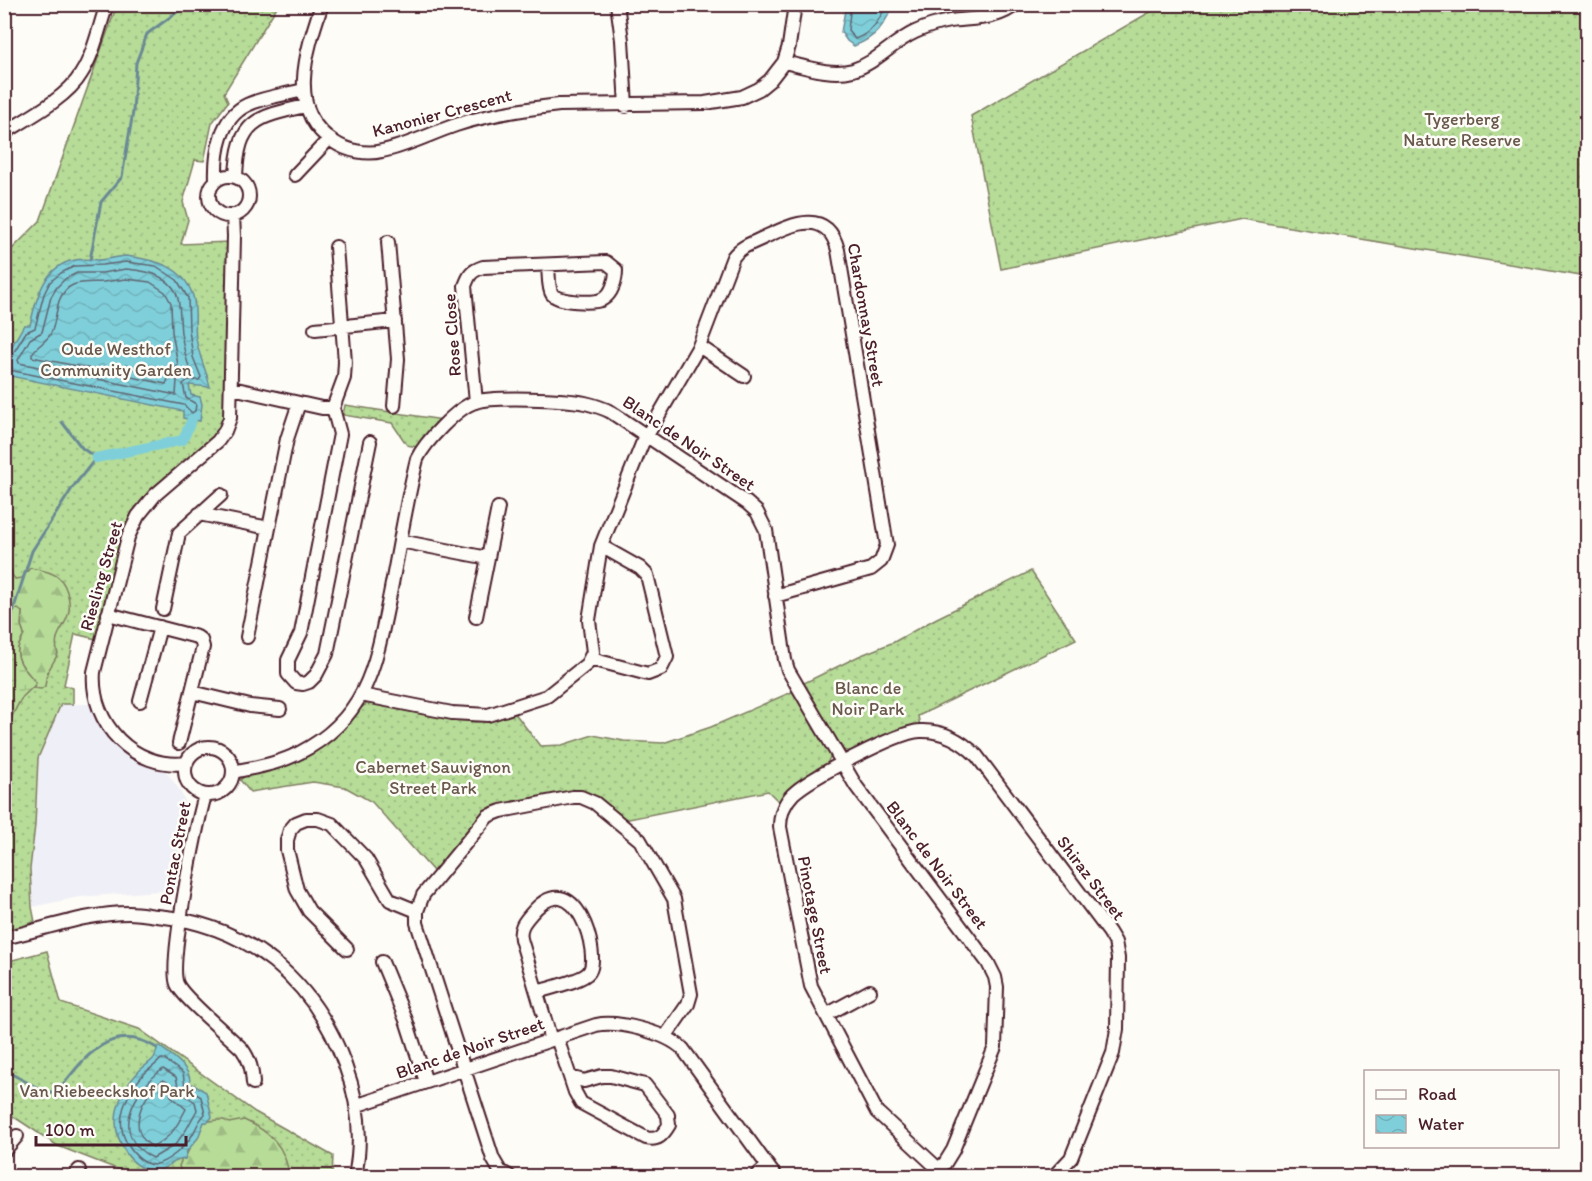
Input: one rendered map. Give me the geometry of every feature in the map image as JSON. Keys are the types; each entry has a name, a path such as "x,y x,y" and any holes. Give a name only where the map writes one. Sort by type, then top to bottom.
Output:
{"street":[{"path":"4,134 64,93 76,81 84,68 107,4"},
{"name":"Kanonier Crescent","path":"322,4 312,35 303,90 306,106 313,122 329,139 349,149 364,152 381,152 458,124 499,114 559,105 626,106 705,103 742,97 770,80 784,62 789,46 795,4"},
{"path":"617,4 622,40 626,106"},
{"path":"784,62 828,71 853,70 914,32 948,21 993,16 1008,11 1016,4"},
{"path":"216,180 226,176 236,177 244,183 248,197 242,210 233,215 220,214 211,205 209,192 216,180 215,163 225,127 236,113 246,106 303,90"},
{"path":"236,177 238,148 249,127 264,117 306,106"},
{"path":"295,175 329,139"},
{"name":"Riesling Street","path":"187,763 176,764 139,755 121,743 103,718 95,697 93,681 95,664 128,537 138,516 155,495 222,436 230,418 233,215"},
{"name":"Chardonnay Street","path":"591,659 593,646 589,620 601,546 642,444 699,346 731,262 740,249 798,223 816,224 831,234 838,250 888,545 881,561 871,569 775,596"},
{"path":"388,242 398,359 394,406"},
{"path":"336,247 345,369 333,408 340,434 301,633 287,665 290,678 300,684 314,678 327,654 370,442"},
{"name":"Rose Close","path":"476,402 465,286 469,275 475,269 606,262 616,270 616,277 611,291 603,299 597,301 563,300 550,292 548,266"},
{"path":"315,329 395,321"},
{"path":"699,346 744,376"},
{"path":"232,388 322,408 333,408"},
{"name":"Blanc de Noir Street","path":"476,402 491,399 588,403 611,412 757,512 766,530 784,660 788,670 861,794 988,963 995,977 997,996 995,1047 957,1141 938,1174"},
{"path":"233,772 273,764 309,748 339,724 361,695 376,658 415,466 420,453 460,411 476,402"},
{"path":"247,638 287,440 299,403"},
{"path":"163,609 177,536 183,527 221,495"},
{"path":"476,617 498,508"},
{"path":"199,514 269,528"},
{"path":"400,541 488,558"},
{"path":"361,695 452,713 488,715 547,696 581,671 591,659 648,674 661,669 666,657 647,575 640,568 601,546"},
{"path":"108,614 196,637 203,642 179,743"},
{"path":"140,701 160,627"},
{"path":"192,692 250,706 280,709"},
{"name":"Shiraz Street","path":"842,764 899,735 917,731 945,734 963,743 977,756 1115,942 1118,958 1117,1029 1113,1053 1071,1158 1054,1176"},
{"path":"217,749 227,756 233,772 230,783 222,792 205,795 193,789 188,783 185,770 187,763 190,757 199,750 217,749"},
{"name":"Pinotage Street","path":"842,764 793,794 784,807 780,827 808,978 877,1112 938,1174"},
{"name":"Pontac Street","path":"205,795 180,918 176,978 187,997 242,1048 249,1059 253,1083"},
{"path":"509,1176 500,1171 492,1159 419,933 417,911 427,888 485,819 492,814 581,797 595,802 640,840 674,899 691,990 688,1004 665,1037"},
{"path":"346,949 309,911 297,890 287,850 290,830 296,823 306,819 318,819 332,825 366,859 390,900 417,911"},
{"path":"537,992 583,977 592,967 585,924 573,905 560,898 551,898 540,904 520,930 537,992 554,1039 570,1077 581,1103 653,1140 660,1138 669,1125 668,1115 645,1085 611,1076 584,1081 570,1077"},
{"path":"4,938 90,918 130,913 180,918 216,929 250,945 294,980 320,1011 336,1039 358,1105 355,1176"},
{"path":"382,962 406,1020 426,1082"},
{"path":"826,1015 870,992"},
{"name":"Blanc de Noir Street","path":"358,1105 596,1025 610,1023 665,1037 679,1044 771,1172"},
{"path":"4,1151 17,1136"},
{"path":"756,1176 771,1172"}],"shaded area":[{"path":"61,704 90,704 99,726 111,742 151,767 165,770 179,789 188,807 172,890 79,897 32,907 30,869 35,825 38,758"}],"green space":[{"name":"Oude Westhof Community Garden","path":"117,5 278,5 224,93 228,102 212,123 204,161 195,160 183,202 188,220 181,244 229,242 224,422 207,444 144,499 135,512 120,546 96,639 75,634 64,685 73,688 73,704 61,704 38,758 35,825 30,869 35,922 5,931 4,245 12,249 40,221"},
{"name":"Tygerberg Nature Reserve","path":"1162,5 1587,5 1587,277 1242,219 1001,269 971,116"},
{"path":"345,405 443,420 417,447 407,445 392,423 343,415"},
{"path":"5,564 15,579 22,578 30,568 51,573 58,577 67,592 69,610 56,642 58,654 47,673 45,686 41,689 33,688 36,683 19,658 18,648 24,635 21,625 22,612 5,621"},
{"name":"Blanc de Noir Park","path":"1031,571 1076,639 918,716 920,726 897,731 862,749 848,751 841,749 802,684 894,642"},
{"path":"18,609 22,612 21,625 24,635 18,648 19,658 36,683 22,698 5,729 5,621 13,610"},
{"name":"Cabernet Sauvignon Street Park","path":"794,691 829,751 830,757 826,766 780,803 768,791 624,820 599,800 500,806 473,824 434,872 372,802 345,787 313,782 250,792 240,780 248,774 266,770 368,703 475,722 491,720 514,712 540,746 562,745 593,735 624,741 663,743 711,727"},
{"name":"Van Riebeeckshof Park","path":"47,951 61,1003 139,1029 255,1112 333,1156 332,1176 135,1176 58,1146 5,1111 5,962"},
{"path":"217,1120 229,1123 244,1120 262,1129 280,1148 289,1176 182,1176 179,1166 204,1122"}],"water":[{"path":"846,4 894,5 878,30 868,39 854,46 841,32"},
{"path":"126,256 167,266 182,277 193,296 197,345 210,387 189,385 191,395 200,397 202,404 200,421 183,418 183,411 5,375 5,358 24,325 30,325 43,285 56,269 64,263 78,259 99,260"},
{"path":"159,1046 184,1067 190,1083 206,1092 212,1117 208,1122 204,1122 198,1138 187,1151 185,1159 176,1161 161,1170 152,1171 141,1167 128,1156 120,1142 116,1120 120,1099 125,1089 140,1070 154,1058"}],"waterway":[{"path":"90,260 101,202 122,177 133,112 136,63 147,34 188,4"},
{"path":"96,458 183,440 192,419"},
{"path":"4,663 11,617 32,551 73,487 96,458 82,448 62,422"},
{"path":"4,1070 36,1087 56,1094 87,1057 111,1041 125,1038 140,1040 157,1048"}]}
